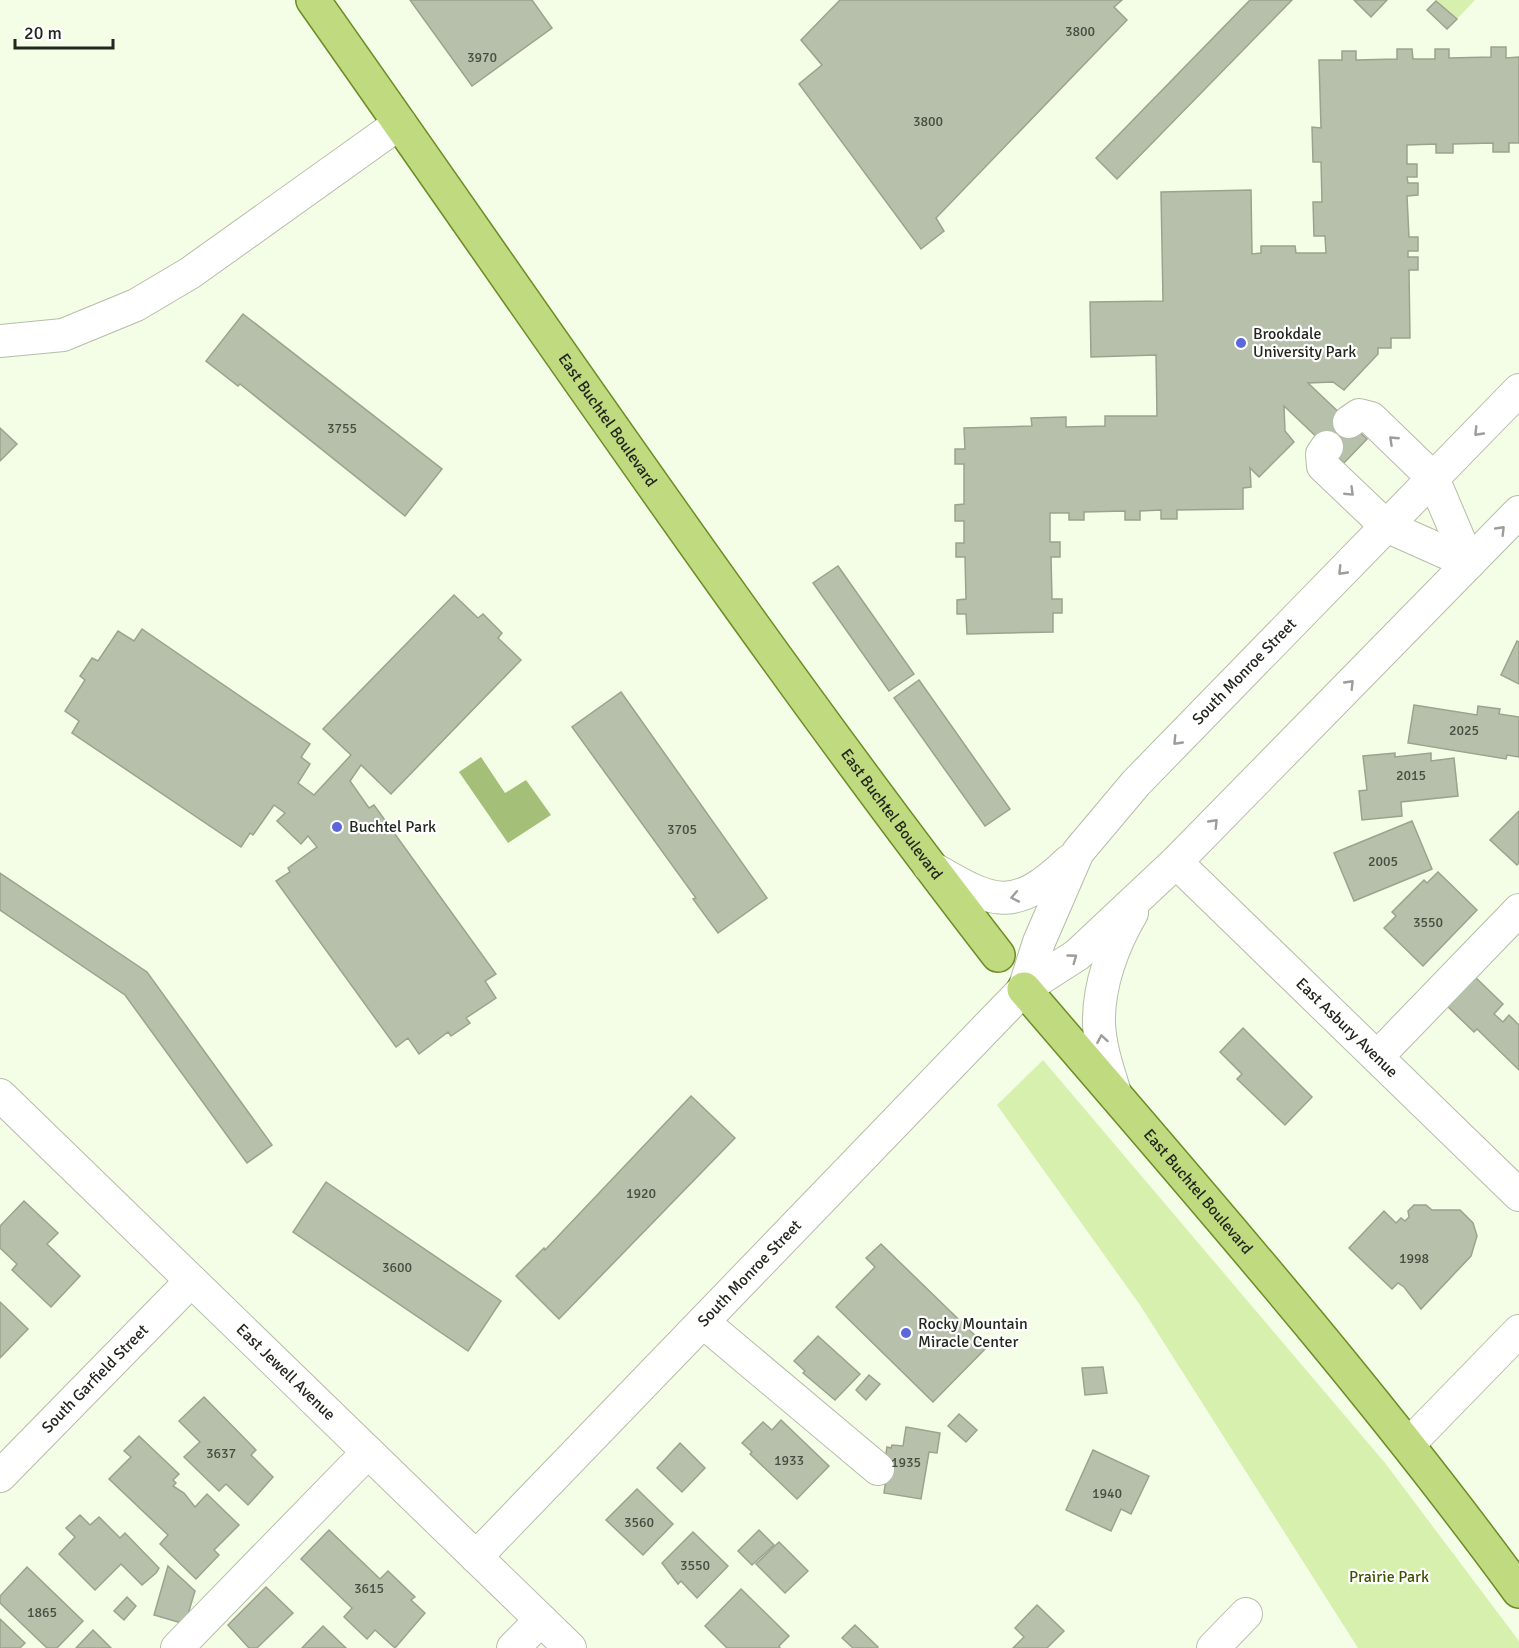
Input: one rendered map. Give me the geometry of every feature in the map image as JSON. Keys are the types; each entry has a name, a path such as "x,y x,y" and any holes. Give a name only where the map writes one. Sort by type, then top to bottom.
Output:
{"main road":[{"name":"East Buchtel Boulevard","path":"314,0 522,299 929,866 998,955"},
{"name":"East Buchtel Boulevard","path":"1024,989 1409,1444 1519,1591"}],"street":[{"path":"0,341 63,335 136,305 190,273 400,123"},
{"name":"South Monroe Street","path":"1024,989 1039,942 1078,852 1136,783 1519,390"},
{"path":"1349,423 1359,415 1371,418 1433,478 1469,562"},
{"path":"1327,447 1322,454 1323,466 1386,526 1469,562"},
{"name":"South Monroe Street","path":"476,1557 1024,989 1077,956 1176,862 1519,512"},
{"path":"929,866 988,897 1015,899 1036,888 1078,852"},
{"name":"East Asbury Avenue","path":"1176,862 1519,1194"},
{"path":"1116,1096 1100,1023 1102,990 1118,939 1143,893"},
{"path":"1377,1057 1519,910"},
{"name":"East Buchtel Boulevard","path":"998,955 1024,989"},
{"name":"East Jewell Avenue","path":"5,1109 191,1281 570,1648"},
{"name":"South Garfield Street","path":"0,1476 191,1281"},
{"path":"703,1322 878,1469"},
{"path":"1409,1444 1519,1331"},
{"path":"177,1648 368,1452"},
{"path":"1213,1648 1246,1614"},
{"path":"513,1648 541,1620"}],"green space":[{"path":"1437,0 1475,0 1455,21 1435,2"},
{"name":"Prairie Park","path":"1043,1060 1385,1463 1519,1641 1519,1648 1358,1648 1140,1305 997,1105"}],"shaded area":[{"path":"481,757 505,793 526,780 551,815 508,843 459,772"}],"building":[{"path":"410,0 532,0 552,28 472,86"},
{"path":"840,0 1122,0 1114,7 1127,20 936,218 944,231 921,249 799,84 822,65 801,40"},
{"path":"1250,0 1292,0 1117,179 1096,158"},
{"path":"1354,0 1387,0 1371,17"},
{"path":"1436,1 1457,19 1447,29 1427,10"},
{"name":"Brookdale University Park","path":"1491,47 1506,47 1506,58 1519,57 1519,143 1509,143 1509,152 1493,152 1493,143 1453,144 1453,153 1436,153 1436,144 1407,145 1407,164 1417,164 1417,177 1407,177 1408,183 1418,183 1418,195 1407,196 1409,237 1418,237 1418,251 1408,251 1408,257 1418,257 1418,270 1409,270 1410,338 1391,338 1391,348 1378,348 1378,354 1344,390 1333,382 1308,383 1367,439 1344,463 1284,406 1285,431 1294,442 1259,477 1250,468 1251,487 1243,488 1243,509 1177,510 1177,519 1161,519 1161,510 1140,511 1140,520 1125,520 1125,511 1084,512 1084,520 1069,520 1069,513 1050,513 1050,542 1060,542 1060,557 1051,557 1052,599 1062,599 1062,613 1053,613 1053,632 967,634 966,614 957,614 957,600 966,599 965,557 956,557 956,543 964,543 964,521 955,521 955,505 964,504 964,464 955,464 955,449 965,449 964,428 1032,426 1031,418 1066,417 1066,427 1105,426 1105,416 1157,416 1156,355 1091,357 1090,302 1163,301 1161,192 1251,190 1252,254 1261,253 1261,246 1295,246 1296,253 1326,253 1325,236 1314,236 1313,202 1322,202 1321,162 1313,162 1312,127 1321,128 1319,60 1342,60 1342,51 1356,51 1356,60 1397,59 1397,49 1412,49 1413,59 1435,59 1435,49 1449,49 1449,58 1491,57"},
{"path":"243,314 442,469 405,516 240,384 238,386 206,361"},
{"path":"0,428 17,444 0,461"},
{"path":"838,566 914,674 889,691 813,583"},
{"name":"Buchtel Park","path":"454,595 478,618 483,614 502,633 498,638 521,660 391,794 361,765 350,781 369,808 374,805 496,974 485,981 496,998 466,1018 470,1023 451,1036 448,1032 419,1054 408,1038 396,1047 276,881 290,872 288,868 317,847 308,836 301,844 277,821 285,813 274,805 253,835 250,833 241,847 72,733 79,721 65,711 85,680 80,676 92,658 98,661 118,631 134,641 142,629 310,744 301,757 310,764 298,783 314,795 351,755 323,729"},
{"path":"1517,641 1519,642 1519,684 1501,675"},
{"path":"919,680 1010,809 985,826 894,698"},
{"path":"621,692 767,898 718,933 693,899 696,898 572,727"},
{"path":"1414,705 1477,715 1478,706 1500,709 1499,714 1519,717 1519,757 1507,755 1506,759 1408,743"},
{"path":"1395,753 1395,757 1431,753 1431,761 1454,758 1458,796 1401,802 1402,816 1362,820 1359,791 1367,790 1363,756"},
{"path":"1519,811 1519,863 1517,865 1490,840"},
{"path":"1412,821 1432,869 1354,901 1334,853"},
{"path":"1438,872 1477,910 1423,966 1384,928 1396,916 1392,912 1424,880 1427,883"},
{"path":"0,873 147,972 272,1145 247,1163 125,995 0,910"},
{"path":"1474,976 1503,1004 1494,1014 1503,1022 1509,1015 1519,1025 1519,1070 1477,1029 1474,1032 1446,1005"},
{"path":"1243,1028 1312,1097 1285,1125 1237,1079 1242,1074 1220,1052"},
{"path":"691,1096 735,1138 559,1319 516,1276 544,1248 545,1250"},
{"path":"326,1182 501,1301 468,1351 293,1232"},
{"path":"24,1201 58,1233 47,1244 80,1276 51,1307 12,1270 17,1264 0,1248 0,1226"},
{"path":"1414,1205 1426,1205 1432,1210 1460,1210 1473,1223 1477,1236 1471,1256 1421,1309 1404,1287 1398,1283 1392,1289 1349,1248 1384,1211 1396,1223 1401,1218 1405,1221 1409,1217 1408,1211"},
{"path":"881,1244 987,1347 933,1402 836,1307 875,1267 866,1258"},
{"path":"0,1302 28,1329 0,1358"},
{"path":"818,1336 860,1374 835,1400 803,1373 805,1371 794,1361"},
{"path":"1103,1367 1107,1393 1085,1395 1082,1368"},
{"path":"869,1375 880,1384 866,1400 856,1390"},
{"path":"204,1397 256,1450 251,1455 273,1477 248,1505 226,1484 219,1491 184,1457 200,1442 179,1421"},
{"path":"959,1414 977,1430 966,1442 948,1426"},
{"path":"781,1420 829,1466 797,1499 750,1454 752,1452 742,1443 763,1422 772,1430"},
{"path":"906,1427 940,1433 937,1453 929,1452 921,1499 884,1493 887,1472 883,1472 887,1447 903,1446"},
{"path":"139,1436 179,1474 173,1480 176,1483 173,1486 184,1493 195,1507 207,1494 239,1525 214,1550 219,1555 196,1579 160,1544 168,1535 109,1479 131,1457 124,1451"},
{"path":"680,1443 705,1468 682,1492 657,1468"},
{"path":"1093,1450 1149,1476 1131,1514 1121,1509 1111,1531 1066,1510"},
{"path":"637,1489 673,1524 643,1555 606,1520"},
{"path":"80,1515 90,1525 99,1517 120,1538 125,1533 159,1568 156,1573 142,1585 121,1564 95,1590 59,1554 75,1537 66,1528"},
{"path":"329,1530 380,1579 388,1571 415,1597 411,1600 425,1613 395,1648 375,1630 367,1639 344,1617 352,1608 301,1559"},
{"path":"759,1530 774,1545 752,1565 738,1551"},
{"path":"693,1532 728,1566 697,1598 681,1581 678,1584 662,1563"},
{"path":"779,1542 808,1571 785,1593 756,1564"},
{"path":"168,1566 195,1591 185,1624 154,1615"},
{"path":"27,1567 83,1621 57,1648 47,1648 0,1603 0,1596"},
{"path":"266,1587 293,1613 257,1648 249,1648 228,1625"},
{"path":"741,1589 789,1636 779,1646 780,1648 727,1648 705,1626"},
{"path":"127,1597 136,1606 124,1620 114,1611"},
{"path":"1037,1605 1064,1631 1047,1648 1013,1648 1024,1637 1015,1628"},
{"path":"0,1619 25,1643 20,1648 0,1648"},
{"path":"855,1625 877,1648 853,1648 842,1638"},
{"path":"323,1626 346,1648 302,1648"},
{"path":"93,1630 111,1648 76,1648"}],"place":[{"name":"Brookdale University Park","path":"1241,343"},
{"name":"Buchtel Park","path":"337,827"},
{"name":"Rocky Mountain Miracle Center","path":"906,1333"}]}
